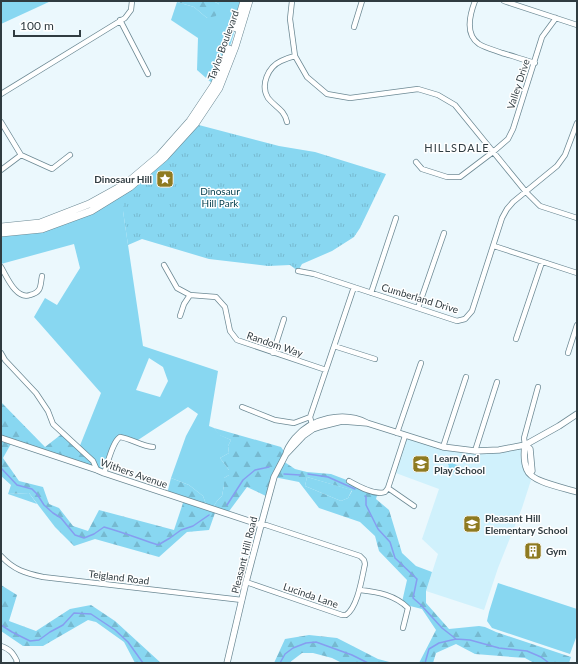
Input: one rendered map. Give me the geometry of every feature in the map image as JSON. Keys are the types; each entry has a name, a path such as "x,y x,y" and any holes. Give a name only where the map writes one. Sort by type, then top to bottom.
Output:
{"main road":[{"name":"Taylor Boulevard","path":"1,227 40,224 89,204 127,183 159,156 190,121 214,85 231,43 244,1"},
{"name":"Taylor Boulevard","path":"1,233 42,229 91,211 130,187 165,157 195,124 219,88 235,47 249,1"}],"street":[{"path":"1,94 125,18 131,10 132,1"},
{"path":"292,1 290,19 295,56 307,77 326,94 350,98 418,89 438,95 456,105 526,192 540,206 577,218"},
{"path":"354,26 362,1"},
{"path":"475,1 471,13 471,36 478,43 488,48 535,63"},
{"path":"504,1 577,25"},
{"name":"Valley Drive","path":"416,162 422,169 447,177 460,177 508,139 513,129 535,63 542,37 556,18"},
{"path":"120,20 148,74"},
{"path":"287,122 285,115 268,98 264,88 266,77 273,67 280,61 295,56"},
{"path":"1,122 21,155 52,169 70,155"},
{"name":"Cumberland Drive","path":"298,271 314,274 457,321 465,319 472,311 506,209 557,166 565,155 577,123"},
{"path":"1,170 21,155"},
{"path":"371,293 396,218"},
{"path":"418,308 444,233"},
{"path":"494,246 577,274"},
{"path":"516,339 542,262"},
{"path":"164,265 178,288 190,295 184,304 180,316"},
{"path":"1,267 14,288 23,296 37,293 40,288 42,276"},
{"path":"312,427 310,417 354,287"},
{"name":"Random Way","path":"190,295 216,297 225,307 230,331 236,340 326,370"},
{"path":"273,353 284,319"},
{"path":"568,353 577,325"},
{"path":"334,346 375,359"},
{"path":"1,353 5,360 36,393 48,411 54,424 93,461 96,470"},
{"path":"398,433 421,363"},
{"path":"443,447 466,377"},
{"path":"475,451 497,382"},
{"path":"538,387 524,438 525,445 530,449 532,471 530,474 538,480 577,492"},
{"path":"242,407 276,420 294,423 310,417"},
{"name":"Pleasant Hill Road","path":"227,663 246,582 274,477 286,454 312,427 342,421 368,423 443,447 475,451 499,450 525,445 577,414"},
{"path":"349,481 363,489 382,493 385,492 388,488 406,436"},
{"path":"104,473 117,439 120,437 145,446 153,447"},
{"name":"Withers Avenue","path":"1,438 261,525"},
{"path":"388,488 414,506"},
{"name":"Lucinda Lane","path":"246,582 342,615 350,613 360,590 365,564 364,560 360,556 266,525 261,525"},
{"name":"Teigland Road","path":"1,556 8,564 24,573 43,577 242,600"},
{"path":"360,590 380,593 402,602 408,608 403,628"},
{"path":"1,646 11,651 17,661 16,663"}],"shaded area":[{"name":"Pleasant Hill Elementary School","path":"406,437 475,451 525,445 527,471 532,477 484,610 426,591 438,554 422,539 439,489 393,472"}],"green space":[{"path":"1,1 51,1 1,24"},
{"path":"213,1 244,1 231,43 214,85 197,70 198,38 171,20 177,2 194,7 207,18 219,4"},
{"path":"213,1 219,4 216,16 207,18 194,7 177,2"},
{"name":"Dinosaur Hill Park","path":"195,124 279,146 315,152 386,174 360,228 354,237 332,251 302,264 298,271 290,265 268,266 209,259 142,239 128,245 123,211 123,191"},
{"path":"123,191 123,211 143,346 218,371 209,426 214,428 220,435 231,440 228,446 229,453 220,458 229,470 229,475 224,478 222,496 212,509 207,507 203,496 189,485 171,478 186,436 198,414 188,407 135,442 126,438 117,439 104,473 79,448 101,393 34,317 45,298 57,305 80,268 74,244 1,264 1,233 91,211","holes":["149,358 163,367 168,381 160,397 136,390"]},
{"path":"1,402 45,447 63,433 93,461 97,470 12,442 3,458 19,481 43,487 49,504 59,508 73,526 88,531 99,510 174,530 184,500 167,494 171,478 189,485 203,496 207,507 212,509 222,496 224,478 229,475 229,470 220,458 229,453 228,446 231,440 219,435 214,428 281,447 286,454 283,461 295,469 307,472 331,474 378,492 376,499 389,510 402,553 416,566 432,572 426,591 426,603 449,629 479,626 485,627 571,657 569,663 534,663 525,658 475,654 456,644 436,653 433,663 419,663 436,630 422,609 402,602 407,580 379,551 375,536 360,522 319,508 299,482 274,477 268,497 247,487 227,514 216,510 209,530 187,532 159,557 95,539 74,546 55,527 29,493 8,494 11,485 1,476","holes":["307,477 352,491 348,498 341,501 305,486"]},
{"path":"450,462 459,466 462,470 460,475 447,470"},
{"path":"307,477 352,490 348,498 341,501 305,486"},
{"path":"29,493 37,504 8,494"},
{"path":"498,583 577,609 577,635 570,654 492,628 487,621"},
{"path":"1,585 17,595 9,621 36,631 70,609 91,605 115,621 161,663 135,663 124,642 96,622 88,620 43,646 23,646 1,631"},
{"path":"309,635 337,638 378,659 393,663 342,663 332,658 313,653 302,653 289,663 274,663 285,639"}],"waterway":[{"path":"227,505 243,480 255,470 269,467"},
{"path":"1,468 17,485 32,489 44,505 61,518 75,535 84,538 94,534 104,527 158,545 181,530 193,526 209,515"},
{"path":"284,474 300,475"},
{"path":"308,474 328,477 355,489"},
{"path":"365,496 366,505 378,529 390,542 395,558 417,579 413,598 442,628 456,639"},
{"path":"1,625 30,641 39,640 63,625 74,613 91,614 115,630 128,642 143,663"},
{"path":"425,663 429,649 439,643 456,639 470,640 499,648 527,651 541,657 549,663"},
{"path":"280,663 285,654 293,648 306,643 316,642 352,655 368,663"}],"place":[{"name":"Dinosaur Hill","path":"165,179"},
{"name":"Learn And Play School","path":"421,464"},
{"name":"Pleasant Hill Elementary School","path":"472,524"},
{"name":"Gym","path":"533,551"}],"district":[{"name":"HILLSDALE","path":"457,147"}]}
